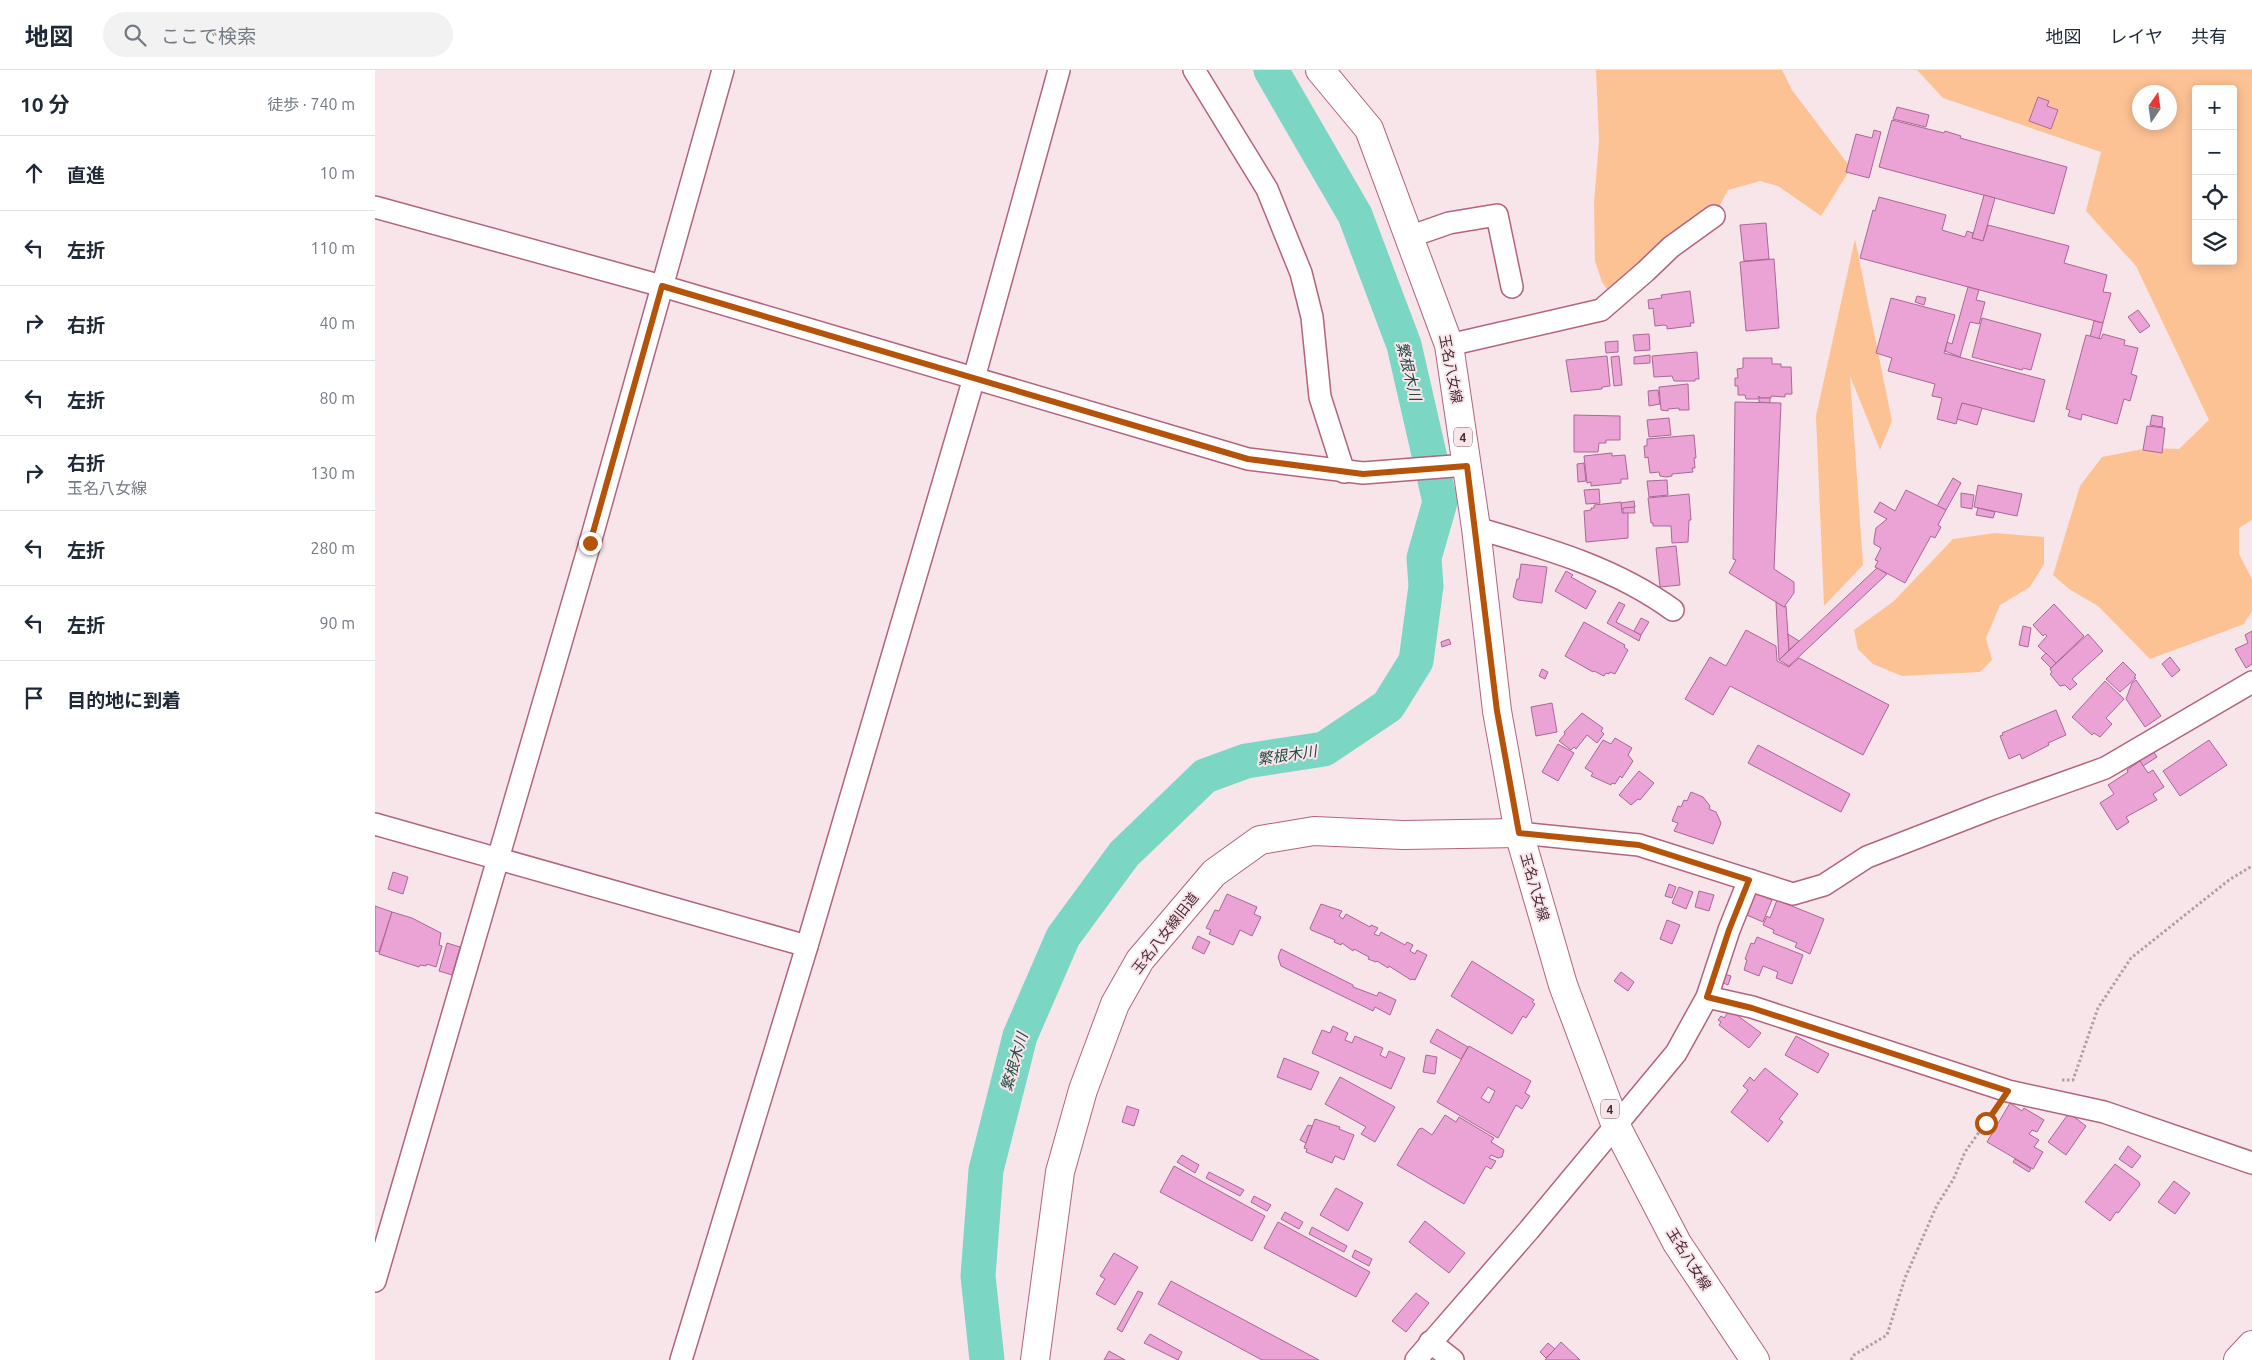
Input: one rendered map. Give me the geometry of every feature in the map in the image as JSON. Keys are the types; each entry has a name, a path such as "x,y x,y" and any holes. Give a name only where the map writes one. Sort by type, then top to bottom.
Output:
{"main road":[{"name":"玉名八女線","path":"1320,70 1369,129 1449,345 1457,466 1476,528 1497,711 1519,833 1563,985 1616,1126 1677,1243 1755,1360"},
{"name":"玉名八女線旧道","path":"1035,1360 1060,1172 1083,1090 1115,1004 1140,960 1214,872 1260,840 1314,830 1403,835 1519,833"},
{"path":"2238,1360 2252,1345"}],"street":[{"path":"375,1281 590,543 723,70"},
{"path":"681,1360 807,946 974,378 1059,70"},
{"path":"1194,70 1267,190 1301,273 1311,317 1320,397 1354,473"},
{"path":"375,207 662,286 1248,459 1354,473 1457,466"},
{"path":"1409,237 1449,223 1497,215 1512,287"},
{"path":"1449,345 1601,310 1647,271 1671,247 1714,216"},
{"path":"1476,528 1539,546 1609,572 1653,596 1673,610"},
{"path":"1519,833 1639,845 1793,894 1824,885 1867,857 1993,808 2105,768 2252,682"},
{"path":"375,824 807,946"},
{"path":"1416,1360 1529,1230 1676,1053 1707,997 1729,930 1749,880"},
{"path":"1707,997 1752,1008 2008,1091 2104,1112 2252,1163"},
{"path":"1430,1342 1453,1360"}],"path":[{"path":"2056,1081 2073,1080 2098,1008 2131,958 2229,880 2252,866"},
{"path":"1851,1360 1854,1355 1887,1335 1905,1278 1937,1205 1953,1180 1965,1152 2008,1091"}],"shaded area":[{"path":"1596,70 1782,70 1792,90 1851,168 1821,216 1778,186 1760,181 1728,190 1714,216 1613,298 1602,282 1595,261 1594,203 1599,140"},
{"path":"1917,70 2252,70 2252,520 2239,528 2239,554 2252,579 2252,611 2244,624 2150,659 2098,606 2069,589 2053,575 2080,486 2102,457 2148,448 2179,449 2209,420 2136,266 2086,211 2101,152 1943,98"},
{"path":"1855,239 1892,421 1880,450 1850,376 1863,565 1824,606 1816,416"},
{"path":"1995,533 2044,537 2044,564 2030,587 2000,605 1986,638 1992,660 1980,672 1902,676 1873,664 1858,649 1854,630 1894,601 1953,539"}],"building":[{"path":"2038,97 2049,101 2047,106 2058,110 2051,129 2029,121"},
{"path":"1897,107 1929,115 1926,127 1893,119"},
{"path":"1892,120 1944,133 1945,131 1961,136 1960,138 2067,167 2054,214 1879,167"},
{"path":"1874,130 1881,132 1869,178 1846,172 1856,134 1872,138"},
{"path":"1984,195 1995,198 1983,241 1972,238"},
{"path":"1879,197 1946,215 1942,230 1965,237 1967,231 1973,233 1972,238 1983,241 1988,225 2069,246 2064,263 2107,275 2103,292 2111,293 2103,323 1860,258 1873,210 1875,211"},
{"path":"1766,223 1769,259 1744,261 1740,225"},
{"path":"1774,259 1779,328 1746,331 1740,262"},
{"path":"1968,287 1979,290 1976,300 1985,302 1979,324 1970,322 1960,357 1945,351 1947,342 1952,344"},
{"path":"1690,291 1694,323 1690,323 1691,326 1667,329 1667,326 1664,325 1655,326 1653,308 1649,309 1648,300 1662,298 1661,295"},
{"path":"1917,296 1926,298 1924,305 1915,302"},
{"path":"1891,298 1955,315 1944,353 2045,380 2034,422 1962,403 1956,424 1937,419 1942,398 1932,396 1935,384 1888,371 1892,358 1876,353"},
{"path":"2138,310 2150,326 2140,333 2128,317"},
{"path":"1982,318 2041,334 2031,370 2023,368 2022,370 1972,357"},
{"path":"2094,321 2103,323 2099,339 2090,337"},
{"path":"1649,334 1650,350 1635,351 1633,335"},
{"path":"2103,334 2125,340 2124,345 2138,348 2131,374 2137,376 2130,401 2124,399 2117,424 2082,414 2081,420 2068,416 2070,410 2066,409 2086,335 2101,339"},
{"path":"1618,341 1618,352 1606,353 1605,342"},
{"path":"1697,352 1699,379 1695,379 1695,381 1674,381 1672,376 1654,377 1652,356"},
{"path":"1650,355 1650,363 1634,364 1634,357"},
{"path":"1607,356 1610,386 1602,387 1602,389 1571,392 1566,360"},
{"path":"1619,356 1622,385 1614,386 1611,357"},
{"path":"1743,358 1772,358 1772,364 1781,364 1781,367 1791,367 1792,394 1785,394 1785,397 1771,396 1771,398 1759,398 1759,396 1758,399 1746,399 1745,395 1738,395 1738,386 1735,386 1735,378 1738,378 1737,369 1743,368"},
{"path":"1688,384 1689,410 1679,410 1679,408 1668,409 1668,411 1661,410 1659,387"},
{"path":"1658,390 1660,404 1649,406 1648,391"},
{"path":"1759,398 1770,398 1770,403 1759,402"},
{"path":"1735,402 1781,403 1774,569 1794,582 1794,593 1784,607 1729,573 1736,560 1733,559"},
{"path":"1962,403 1982,408 1977,425 1957,419"},
{"path":"1574,415 1620,416 1620,440 1606,440 1606,443 1599,443 1598,452 1574,452"},
{"path":"2152,415 2163,417 2162,427 2150,425"},
{"path":"1669,418 1671,435 1649,437 1647,420"},
{"path":"2147,426 2165,428 2162,453 2143,450"},
{"path":"1694,435 1696,458 1694,458 1695,468 1692,468 1693,472 1672,474 1672,476 1666,477 1660,476 1659,472 1650,473 1648,457 1645,458 1644,446 1647,446 1647,439"},
{"path":"1612,453 1612,456 1625,455 1628,479 1621,479 1621,483 1591,486 1591,482 1587,483 1584,456"},
{"path":"1584,463 1586,481 1578,482 1577,464"},
{"path":"1953,478 1961,483 1946,510 1937,506"},
{"path":"1667,480 1668,495 1649,497 1647,481"},
{"path":"1978,485 2022,494 2017,516 1974,507"},
{"path":"1599,489 1600,503 1586,504 1584,490"},
{"path":"1906,490 1946,510 1938,525 1941,527 1935,538 1931,536 1905,583 1875,567 1878,561 1875,560 1881,548 1874,544 1876,528 1887,519 1874,512 1880,502 1895,511"},
{"path":"1961,493 1974,495 1972,509 1961,507"},
{"path":"1689,494 1691,520 1689,520 1688,542 1672,543 1671,526 1653,526 1653,523 1651,523 1648,498"},
{"path":"1634,501 1635,507 1621,509 1621,503"},
{"path":"1621,502 1622,513 1628,512 1628,538 1586,542 1584,511 1591,510 1591,508 1594,508 1594,505"},
{"path":"1634,507 1635,513 1623,513 1623,508"},
{"path":"1978,508 1995,512 1993,518 1976,515"},
{"path":"1676,546 1680,585 1660,587 1656,548"},
{"path":"1521,564 1547,567 1542,603 1518,600 1513,597 1517,579 1519,579"},
{"path":"1877,568 1887,574 1789,666 1779,660"},
{"path":"1566,571 1573,575 1571,577 1596,591 1586,609 1555,591"},
{"path":"1619,602 1625,605 1616,622 1641,635 1639,641 1607,623"},
{"path":"1776,602 1784,607 1786,606 1789,650 1779,660"},
{"path":"2054,604 2084,636 2056,663 2038,646 2047,636 2045,634 2043,636 2033,625"},
{"path":"1641,618 1649,622 1641,635 1634,631"},
{"path":"1584,622 1625,645 1624,647 1628,650 1615,674 1610,672 1604,676 1565,656"},
{"path":"2023,626 2031,628 2028,647 2019,645"},
{"path":"1746,630 1776,646 1777,661 1789,667 1799,658 1889,705 1863,755 1730,686 1713,715 1685,699 1710,657 1726,666"},
{"path":"2252,631 2252,664 2246,668 2235,649 2248,643 2245,635"},
{"path":"1788,634 1799,641 1789,650"},
{"path":"2088,634 2103,651 2072,679 2077,684 2070,690 2065,685 2060,686 2050,674 2052,672 2050,669"},
{"path":"1449,639 1451,644 1442,647 1441,642"},
{"path":"2046,653 2056,663 2051,668 2041,658"},
{"path":"2170,657 2180,670 2172,677 2162,664"},
{"path":"2123,662 2136,675 2134,677 2136,678 2120,692 2106,679"},
{"path":"1542,669 1548,672 1545,679 1539,676"},
{"path":"2136,680 2161,716 2145,727 2126,699 2132,683"},
{"path":"2105,681 2124,699 2106,718 2112,724 2100,737 2094,733 2092,735 2072,717"},
{"path":"1552,703 1557,732 1536,736 1531,707"},
{"path":"2056,710 2066,735 2048,743 2049,745 2022,759 2020,754 2009,759 2000,736 2003,735 2002,733"},
{"path":"1582,713 1603,728 1601,731 1604,734 1597,743 1587,735 1576,749 1574,747 1571,750 1559,741 1565,734 1564,732"},
{"path":"1615,738 1632,748 1628,755 1633,761 1622,778 1620,776 1615,784 1612,783 1611,785 1591,776 1593,773 1585,768 1603,740 1611,744"},
{"path":"2209,740 2227,765 2180,796 2163,771"},
{"path":"1558,744 1574,753 1558,781 1542,772"},
{"path":"1758,745 1850,794 1841,812 1748,763"},
{"path":"2153,751 2157,757 2143,766 2138,760"},
{"path":"2140,761 2148,773 2153,770 2164,787 2153,794 2157,800 2126,817 2129,822 2117,830 2100,803 2114,794 2108,785 2128,772 2127,770"},
{"path":"1639,771 1654,783 1640,800 1638,799 1631,805 1619,795"},
{"path":"1691,792 1703,797 1710,806 1709,809 1716,812 1721,823 1713,844 1674,831 1678,823 1672,821 1678,806 1681,807 1684,800 1687,801"},
{"path":"393,872 408,877 403,894 388,889"},
{"path":"1669,884 1676,887 1672,898 1665,896"},
{"path":"1679,887 1693,892 1686,909 1672,903"},
{"path":"1699,891 1714,895 1709,911 1695,907"},
{"path":"1749,891 1772,900 1763,922 1740,912"},
{"path":"1227,894 1257,907 1254,914 1261,917 1252,936 1240,930 1233,945 1209,934 1211,930 1206,928 1215,910 1219,911"},
{"path":"1777,900 1824,919 1810,954 1795,947 1797,943 1773,933 1774,930 1763,925 1767,916 1770,918"},
{"path":"1321,904 1342,911 1339,916 1343,919 1346,914 1370,927 1371,925 1378,928 1374,934 1379,936 1381,932 1405,945 1407,942 1413,945 1410,951 1415,954 1417,950 1427,955 1415,980 1411,980 1389,966 1388,968 1377,961 1368,959 1369,957 1354,949 1353,951 1342,943 1341,945 1334,942 1335,940 1311,930 1310,928"},
{"path":"375,906 392,912 379,952 375,951"},
{"path":"392,912 412,918 441,933 439,945 442,946 436,967 427,964 426,966 420,965 419,967 379,954"},
{"path":"1667,920 1680,925 1672,944 1660,939"},
{"path":"1198,936 1210,942 1204,954 1192,948"},
{"path":"1757,937 1803,955 1792,984 1776,978 1778,972 1763,966 1759,976 1744,970 1747,960 1745,959 1751,943 1754,944"},
{"path":"447,943 460,947 452,975 439,971"},
{"path":"1281,949 1353,985 1353,987 1377,996 1379,992 1396,1000 1390,1015 1375,1007 1373,1011 1281,966 1278,957"},
{"path":"1472,961 1534,1000 1532,1002 1535,1004 1526,1018 1523,1016 1512,1034 1451,996"},
{"path":"1621,972 1634,982 1628,991 1614,981"},
{"path":"1722,973 1731,976 1728,985 1719,981"},
{"path":"1730,1010 1761,1033 1749,1048 1719,1025 1721,1022 1718,1020 1721,1016 1724,1018"},
{"path":"1333,1026 1348,1033 1345,1040 1352,1043 1355,1036 1383,1048 1380,1055 1386,1058 1389,1051 1405,1058 1391,1089 1312,1053 1322,1030 1330,1033"},
{"path":"1437,1029 1468,1047 1461,1059 1430,1042"},
{"path":"1796,1036 1829,1054 1818,1073 1785,1055"},
{"path":"1469,1046 1531,1081 1525,1093 1530,1096 1522,1109 1516,1105 1498,1138 1437,1102","holes":["1488,1087 1495,1091 1489,1103 1481,1098"]},
{"path":"1426,1055 1437,1057 1435,1074 1423,1072"},
{"path":"1284,1058 1319,1072 1311,1090 1277,1077"},
{"path":"1765,1068 1798,1094 1779,1119 1783,1122 1768,1142 1731,1112 1748,1090 1743,1086 1750,1077 1754,1081"},
{"path":"1340,1077 1395,1107 1375,1142 1361,1134 1366,1127 1325,1104"},
{"path":"2010,1103 2022,1111 2024,1108 2044,1120 2037,1132 2032,1130 2029,1134 2039,1140 2034,1147 2043,1152 2033,1169 1987,1142"},
{"path":"1127,1106 1139,1110 1134,1126 1122,1122"},
{"path":"2069,1113 2086,1126 2066,1155 2048,1142"},
{"path":"1445,1115 1456,1122 1459,1117 1494,1138 1491,1142 1504,1150 1502,1157 1498,1158 1491,1155 1489,1158 1496,1161 1491,1169 1486,1166 1464,1204 1397,1165 1419,1129 1422,1128 1432,1135"},
{"path":"1315,1119 1340,1127 1339,1129 1354,1135 1344,1160 1335,1156 1332,1163 1306,1152 1307,1149 1304,1148"},
{"path":"1308,1125 1312,1126 1306,1143 1300,1140"},
{"path":"2128,1146 2141,1156 2132,1168 2119,1159"},
{"path":"1182,1155 1199,1165 1195,1173 1177,1162"},
{"path":"2015,1159 2031,1169 2029,1172 2013,1162"},
{"path":"2115,1164 2139,1182 2140,1185 2110,1221 2085,1202"},
{"path":"1174,1166 1265,1216 1252,1241 1160,1192"},
{"path":"1209,1172 1244,1190 1240,1196 1206,1178"},
{"path":"2174,1181 2190,1193 2175,1214 2158,1202"},
{"path":"1336,1188 1363,1203 1348,1231 1320,1215"},
{"path":"1254,1196 1271,1205 1267,1211 1251,1202"},
{"path":"1285,1212 1303,1222 1299,1229 1281,1219"},
{"path":"1425,1221 1465,1253 1449,1273 1409,1242"},
{"path":"1278,1222 1370,1272 1356,1297 1264,1248"},
{"path":"1312,1227 1347,1246 1344,1252 1309,1234"},
{"path":"1355,1250 1372,1259 1369,1266 1352,1257"},
{"path":"1114,1253 1138,1267 1115,1305 1096,1294 1105,1279 1100,1276"},
{"path":"1171,1281 1319,1360 1262,1360 1158,1304"},
{"path":"1138,1291 1143,1293 1122,1332 1117,1329"},
{"path":"1416,1293 1429,1303 1406,1332 1392,1321"},
{"path":"1150,1334 1182,1352 1178,1360 1144,1343"},
{"path":"1561,1342 1580,1360 1545,1360"},
{"path":"1548,1343 1555,1349 1546,1358 1540,1352"},
{"path":"1109,1351 1125,1360 1104,1360"}],"waterway":[{"name":"繁根木川","path":"987,1360 978,1276 986,1170 1020,1036 1063,937 1124,854 1205,776 1246,761 1324,749 1388,706 1416,661 1426,586 1424,558 1440,502 1404,345 1355,215 1271,70"}],"route":[{"path":"590,543 617,441 662,286 1248,459 1363,474 1447,466 1467,466 1497,711 1519,833 1639,845 1749,880 1729,930 1707,997 1752,1008 2008,1091 1986,1123"}]}
